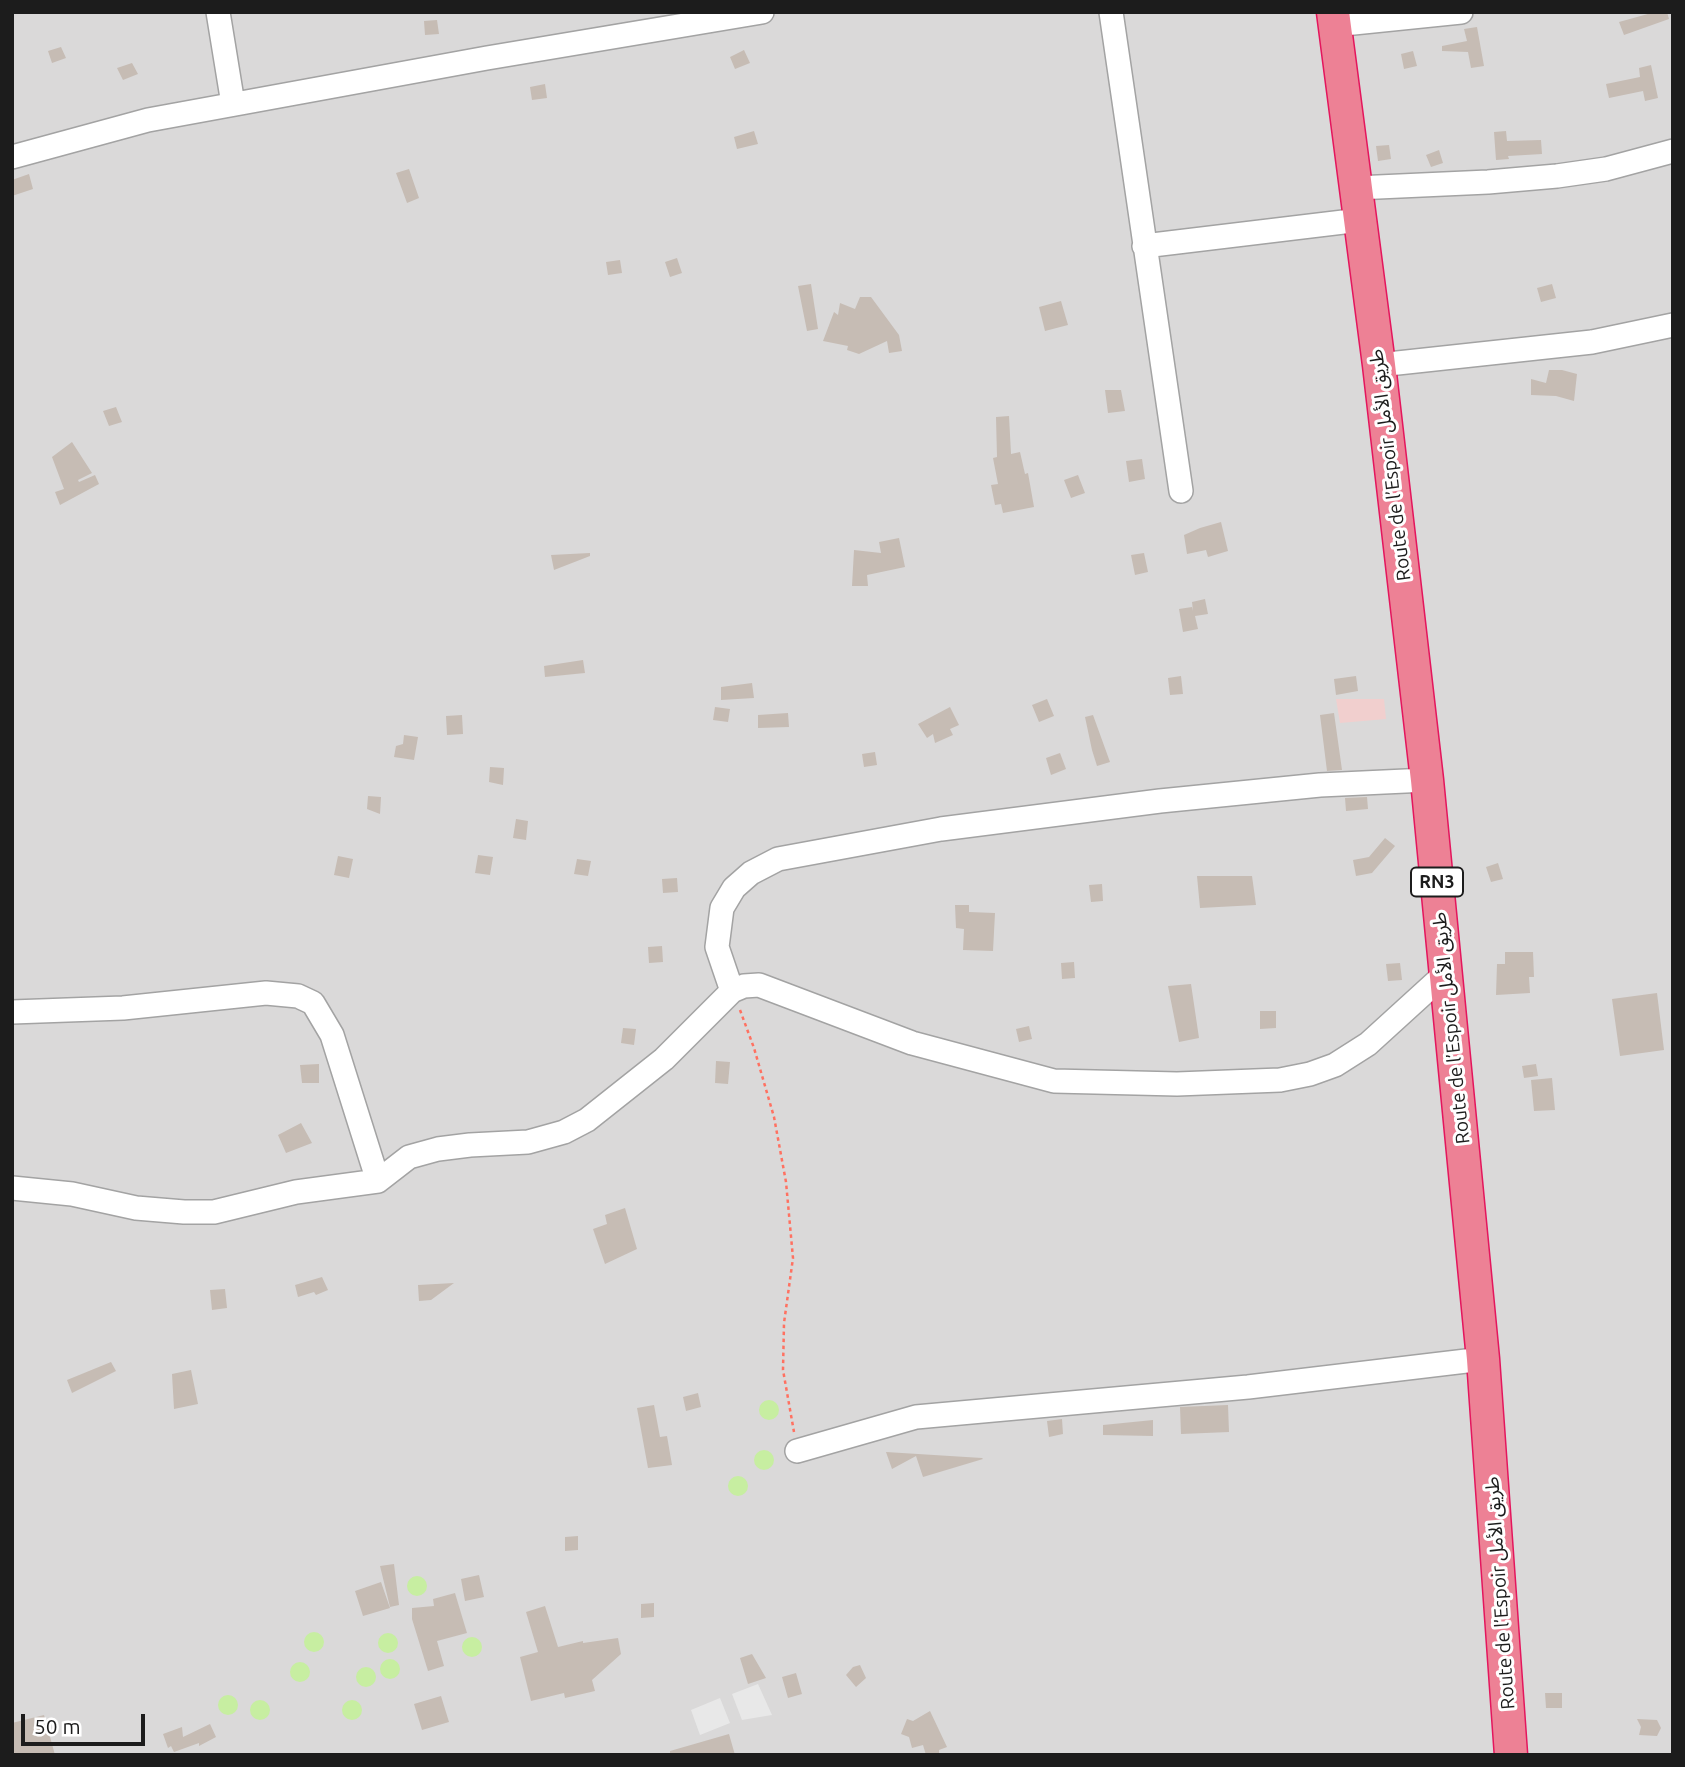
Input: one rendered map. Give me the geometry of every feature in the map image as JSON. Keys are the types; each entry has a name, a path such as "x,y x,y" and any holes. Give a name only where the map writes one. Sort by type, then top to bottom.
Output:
{"highway":[{"name":"Route de l’Espoir طريق الأمل","path":"1334,19 1379,365 1427,780 1483,1359 1511,1755"}],"street":[{"path":"218,12 233,104"},
{"path":"12,157 117,127 233,104 762,12"},
{"path":"1111,12 1181,491"},
{"path":"1334,19 1461,12"},
{"path":"1356,188 1557,176 1606,169 1673,151"},
{"path":"1144,246 1360,220"},
{"path":"1379,365 1592,342 1673,325"},
{"path":"732,990 717,947 722,908 734,888 751,873 778,859 941,829 1160,801 1320,785 1427,780"},
{"path":"12,1188 72,1194 136,1208 184,1213 214,1212 296,1192 378,1181 409,1157 438,1149 528,1142 564,1132 587,1120 664,1059 732,990 744,986 759,985 912,1043 1054,1081 1177,1084 1280,1080 1310,1074 1335,1065 1368,1044 1446,973"},
{"path":"12,1012 122,1008 266,993 305,999 313,1003 322,1014 332,1035 378,1181"},
{"path":"797,1451 916,1418 1248,1387 1483,1359"}],"path":[{"path":"732,990 754,1048 774,1117 786,1182 793,1258 784,1323 783,1370 797,1451"}],"shaded area":[{"path":"12,12 1673,12 1673,1755 12,1755"},
{"path":"1336,699 1384,699 1386,719 1340,723"},
{"path":"758,1684 772,1715 742,1720 732,1694"},
{"path":"720,1698 730,1723 700,1735 691,1710"}],"green space":[{"path":"769,1400 776,1403 779,1410 776,1417 769,1420 762,1417 759,1410 762,1403"},
{"path":"764,1450 771,1453 774,1460 771,1467 764,1470 757,1467 754,1460 757,1453"},
{"path":"738,1476 745,1479 748,1486 745,1493 738,1496 731,1493 728,1486 731,1479"},
{"path":"417,1576 424,1579 427,1586 424,1593 417,1596 410,1593 407,1586 410,1579"},
{"path":"314,1632 321,1635 324,1642 321,1649 314,1652 307,1649 304,1642 307,1635"},
{"path":"388,1633 395,1636 398,1643 395,1650 388,1653 381,1650 378,1643 381,1636"},
{"path":"472,1637 479,1640 482,1647 479,1654 472,1657 465,1654 462,1647 465,1640"},
{"path":"390,1659 397,1662 400,1669 397,1676 390,1679 383,1676 380,1669 383,1662"},
{"path":"300,1662 307,1665 310,1672 307,1679 300,1682 293,1679 290,1672 293,1665"},
{"path":"366,1667 373,1670 376,1677 373,1684 366,1687 359,1684 356,1677 359,1670"},
{"path":"228,1695 235,1698 238,1705 235,1712 228,1715 221,1712 218,1705 221,1698"},
{"path":"260,1700 267,1703 270,1710 267,1717 260,1720 253,1717 250,1710 253,1703"},
{"path":"352,1700 359,1703 362,1710 359,1717 352,1720 345,1717 342,1710 345,1703"}],"building":[{"path":"1655,12 1667,12 1669,19 1624,35 1619,22"},
{"path":"437,20 439,34 425,35 424,21"},
{"path":"1477,27 1484,66 1471,68 1468,52 1442,51 1442,46 1467,41 1464,29"},
{"path":"61,47 66,58 52,63 48,51"},
{"path":"744,50 750,63 735,69 730,57"},
{"path":"1413,51 1417,66 1404,69 1401,54"},
{"path":"132,63 138,74 123,80 117,68"},
{"path":"1651,65 1658,98 1645,101 1643,91 1609,98 1606,84 1640,77 1639,68"},
{"path":"545,84 547,98 532,100 530,87"},
{"path":"754,131 758,144 737,149 734,137"},
{"path":"1506,131 1507,141 1541,140 1542,154 1508,156 1509,159 1496,160 1494,132"},
{"path":"1389,145 1391,159 1378,161 1376,146"},
{"path":"1439,150 1443,163 1431,167 1426,155"},
{"path":"409,169 419,198 407,203 396,173"},
{"path":"29,174 33,189 12,196 12,180"},
{"path":"677,258 682,273 670,277 665,262"},
{"path":"620,260 622,273 608,275 606,262"},
{"path":"811,284 818,329 807,331 798,286"},
{"path":"1552,284 1556,298 1541,302 1537,288"},
{"path":"860,297 871,297 899,335 902,351 889,353 887,341 859,354 847,350 848,346 823,341 834,312 838,315 840,303 855,309"},
{"path":"1061,301 1068,325 1045,331 1039,307"},
{"path":"1549,370 1577,374 1574,401 1556,396 1531,395 1531,379 1546,383"},
{"path":"1105,390 1121,390 1125,411 1108,413"},
{"path":"116,407 122,422 109,426 103,411"},
{"path":"1009,416 1011,454 1020,452 1025,474 1028,473 1034,507 1003,513 1001,504 995,505 991,485 998,484 993,458 997,457 996,417"},
{"path":"72,442 92,473 78,480 79,482 95,475 99,484 60,505 55,492 64,489 52,457"},
{"path":"1142,459 1145,479 1129,482 1126,461"},
{"path":"1078,475 1085,493 1071,498 1064,480"},
{"path":"1221,522 1228,551 1208,557 1206,550 1187,554 1184,535"},
{"path":"899,538 905,567 867,575 868,586 852,586 854,550 881,553 879,542"},
{"path":"590,553 590,556 554,570 551,555"},
{"path":"1144,553 1148,572 1135,575 1131,555"},
{"path":"1205,599 1208,614 1195,616 1198,629 1183,632 1179,609 1192,607 1193,611 1192,602"},
{"path":"583,660 585,673 545,677 544,666"},
{"path":"1181,676 1183,694 1170,695 1168,678"},
{"path":"1356,676 1358,691 1336,695 1334,679"},
{"path":"752,683 754,698 721,700 721,687"},
{"path":"1047,699 1054,716 1039,722 1032,705"},
{"path":"715,707 730,709 728,722 713,720"},
{"path":"950,707 959,725 950,729 953,735 935,743 933,734 927,738 918,724"},
{"path":"788,713 789,727 758,728 758,715"},
{"path":"1334,713 1342,770 1327,771 1320,715"},
{"path":"462,715 463,734 447,735 446,716"},
{"path":"1093,715 1110,762 1097,766 1085,717"},
{"path":"404,735 418,737 414,760 394,757 396,746 403,744"},
{"path":"875,752 877,765 864,767 862,754"},
{"path":"1060,753 1066,769 1051,775 1046,758"},
{"path":"490,767 504,768 503,785 489,782"},
{"path":"368,796 381,797 380,814 367,809"},
{"path":"1367,797 1368,809 1346,811 1345,798"},
{"path":"516,819 528,821 526,840 513,838"},
{"path":"1385,838 1395,846 1372,873 1356,876 1353,860 1369,857"},
{"path":"478,855 493,857 490,875 475,873"},
{"path":"338,856 353,859 349,878 334,875"},
{"path":"577,859 591,861 588,876 574,874"},
{"path":"1498,863 1503,879 1491,882 1486,867"},
{"path":"1197,876 1252,876 1256,905 1200,908"},
{"path":"677,878 678,892 663,893 662,879"},
{"path":"1102,884 1103,901 1091,902 1089,885"},
{"path":"955,905 969,905 969,912 995,913 993,951 963,950 964,929 956,928"},
{"path":"662,946 663,962 649,963 648,947"},
{"path":"1505,952 1533,952 1534,977 1529,977 1530,993 1496,995 1497,964 1505,964"},
{"path":"1074,962 1075,978 1062,979 1061,963"},
{"path":"1400,963 1402,980 1388,981 1386,964"},
{"path":"1191,984 1199,1038 1179,1042 1168,986"},
{"path":"1657,993 1664,1050 1620,1056 1612,999"},
{"path":"1260,1011 1276,1011 1276,1028 1260,1029"},
{"path":"1029,1026 1032,1039 1019,1042 1016,1029"},
{"path":"623,1028 636,1029 634,1045 621,1043"},
{"path":"716,1061 730,1062 728,1084 715,1083"},
{"path":"319,1064 319,1083 302,1083 300,1065"},
{"path":"1536,1064 1538,1076 1524,1078 1522,1066"},
{"path":"1552,1078 1555,1110 1534,1111 1531,1080"},
{"path":"301,1123 312,1143 286,1153 278,1135"},
{"path":"625,1208 637,1249 605,1264 593,1229 607,1224 605,1215"},
{"path":"322,1277 328,1290 316,1295 314,1292 298,1297 295,1285"},
{"path":"454,1283 431,1300 419,1301 418,1285"},
{"path":"225,1289 227,1308 212,1310 210,1290"},
{"path":"111,1362 116,1371 72,1393 67,1380"},
{"path":"191,1370 198,1404 174,1409 172,1374"},
{"path":"698,1393 701,1407 686,1411 683,1397"},
{"path":"654,1405 660,1437 667,1436 672,1465 648,1468 637,1408"},
{"path":"1228,1405 1229,1432 1181,1434 1180,1407"},
{"path":"1062,1419 1063,1434 1049,1437 1047,1421"},
{"path":"1153,1420 1153,1436 1103,1435 1103,1425"},
{"path":"886,1452 983,1459 923,1477 916,1456 892,1469"},
{"path":"578,1536 578,1550 565,1551 565,1537"},
{"path":"394,1564 399,1605 390,1607 380,1566"},
{"path":"479,1575 484,1597 465,1601 461,1579"},
{"path":"381,1582 390,1608 363,1616 355,1591"},
{"path":"455,1593 467,1633 437,1641 444,1666 428,1671 412,1619 412,1608 434,1606 433,1599"},
{"path":"654,1603 654,1617 641,1618 641,1604"},
{"path":"545,1606 558,1647 583,1641 618,1638 621,1654 592,1680 595,1691 565,1698 564,1693 531,1701 520,1657 538,1652 526,1612"},
{"path":"752,1654 766,1678 748,1684 740,1658"},
{"path":"860,1665 866,1678 856,1687 846,1675 853,1667"},
{"path":"796,1673 802,1694 788,1698 782,1677"},
{"path":"1545,1693 1562,1693 1562,1708 1546,1708"},
{"path":"441,1696 449,1722 422,1730 414,1704"},
{"path":"930,1711 947,1747 939,1750 939,1753 926,1755 923,1745 912,1748 909,1737 901,1734 907,1719 913,1721"},
{"path":"44,1715 55,1755 12,1755 12,1723"},
{"path":"1637,1719 1657,1720 1661,1728 1657,1736 1639,1735 1641,1727"},
{"path":"210,1724 216,1737 199,1746 199,1743 174,1752 171,1746 168,1748 163,1734 182,1727 183,1737"},
{"path":"729,1734 735,1755 670,1755 670,1751"}]}
